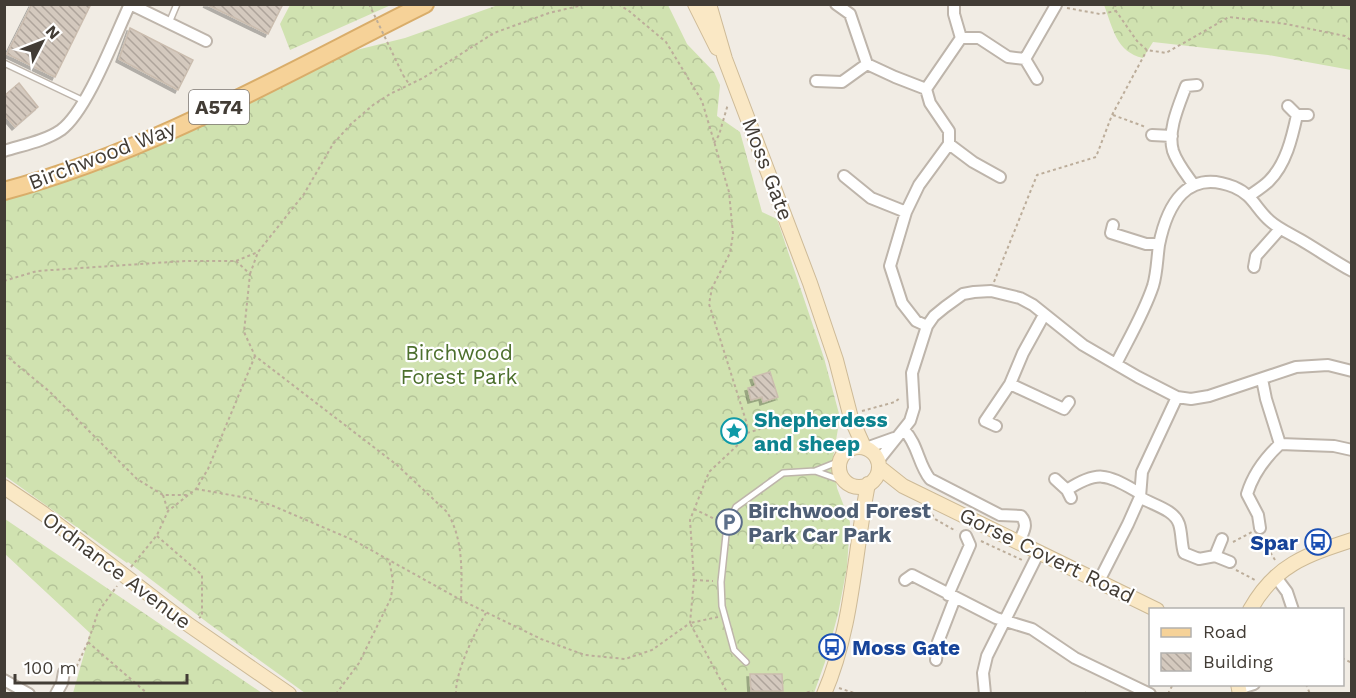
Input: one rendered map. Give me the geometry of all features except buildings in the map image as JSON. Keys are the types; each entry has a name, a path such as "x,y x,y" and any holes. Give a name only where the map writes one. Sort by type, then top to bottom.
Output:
{"main road":[{"name":"Birchwood Way","path":"4,191 90,164 148,140 238,98 425,4"}],"street":[{"path":"4,151 53,135 71,121 84,101 130,4 206,41"},
{"name":"Moss Gate","path":"695,4 712,40 725,59"},
{"name":"Moss Gate","path":"710,4 725,59 810,283 836,360 851,416 865,448 874,453 878,464 870,483 861,518 848,614 836,662 819,692"},
{"path":"836,4 850,14 867,64 926,88"},
{"path":"954,4 954,14 962,38"},
{"path":"1025,59 1056,6"},
{"path":"926,88 962,38"},
{"path":"962,38 979,38 1008,57 1025,59"},
{"path":"1025,59 1037,80"},
{"path":"816,81 842,82 867,64"},
{"path":"1193,184 1173,150 1172,136 1176,112 1186,86 1197,85"},
{"path":"926,88 930,103 949,131 949,144 920,185 906,212 890,266 903,303 915,321 927,326"},
{"path":"1288,106 1297,115"},
{"path":"1297,115 1308,114"},
{"path":"1249,196 1269,181 1280,166 1291,139 1297,115"},
{"path":"1152,135 1172,136"},
{"path":"949,144 973,162 1000,177"},
{"path":"844,176 871,198 906,212"},
{"path":"1116,364 1147,304 1154,282 1166,218 1178,198 1193,184 1211,181 1234,187 1249,196 1269,221 1280,229 1352,271"},
{"path":"1113,225 1111,232 1146,244 1160,244"},
{"path":"1254,267 1256,256 1280,229"},
{"path":"878,464 895,438 910,421 914,408 912,374 927,326 934,316 963,294 974,291 991,291 1020,298 1083,345 1178,397 1191,399 1209,396 1287,369 1310,365 1328,365 1352,371"},
{"path":"996,426 985,421 1010,384 1023,353 1044,315"},
{"path":"1262,379 1280,444"},
{"path":"1010,384 1064,409 1069,402"},
{"path":"1099,581 1128,524 1139,495 1142,472 1178,397"},
{"name":"Moss Gate","path":"851,416 840,472 848,483 861,518"},
{"path":"904,430 914,441 930,479 1000,515 1021,516 1025,520 1026,527 1019,542"},
{"path":"841,459 851,448 865,448 895,438"},
{"path":"1260,528 1258,514 1244,496 1268,455 1280,444 1334,446 1352,450"},
{"name":"Gorse Covert Road","path":"878,464 903,486 1155,608"},
{"path":"1054,479 1069,494 1083,479 1094,476 1113,479 1151,505 1164,509 1176,519 1180,526 1184,553 1199,559 1215,556 1230,562"},
{"path":"848,483 856,486 870,483"},
{"name":"Gorse Covert Road","path":"870,483 903,486"},
{"name":"Ordnance Avenue","path":"4,487 44,514 189,625 289,693"},
{"path":"936,660 938,642 951,596 970,545 966,536"},
{"path":"1215,556 1222,539"},
{"path":"1251,608 1274,577 1305,556 1352,540"},
{"path":"985,693 984,664 1039,552"},
{"path":"905,580 912,575 996,618 1032,629 1075,658 1150,693"},
{"path":"1274,577 1287,592 1293,608"},
{"path":"56,693 68,673"},
{"path":"4,680 29,693"}],"lane":[{"path":"169,23 177,4"},
{"path":"4,63 84,101"},
{"path":"746,662 734,650 722,606 727,525 736,507 783,473 815,471 841,459"},
{"path":"815,471 848,483"}],"path":[{"path":"369,4 409,84"},
{"path":"461,600 459,539 447,512 397,465 255,356 244,332 250,274 258,252 304,194 341,133 374,105 423,78 494,33 549,13 587,4"},
{"path":"618,4 666,42 702,101 729,192 733,234 730,253 712,288 709,304 747,424 747,433 741,442 709,472 690,520 694,580 690,623 728,693"},
{"path":"1115,4 1116,11 1137,41 1147,50 1166,53 1229,17 1286,24 1345,36 1352,40"},
{"path":"1056,6 1100,14 1116,11"},
{"path":"991,291 1037,175 1096,157 1112,115 1147,50"},
{"path":"714,143 719,135 730,97"},
{"path":"1112,115 1143,126 1152,135"},
{"path":"4,281 37,271 185,261 236,261 258,252"},
{"path":"236,261 250,274"},
{"path":"4,354 50,393 137,479 163,495 188,495"},
{"path":"131,567 157,535 168,511 196,489 208,469 255,356"},
{"path":"747,433 786,421 820,423 851,416 895,402 903,394"},
{"path":"196,489 248,498 271,505 352,540 461,600 541,639 585,655 625,659 652,650 690,623 724,615"},
{"path":"163,495 168,511"},
{"path":"694,509 727,525"},
{"path":"932,513 935,519 966,536 990,544 1024,561"},
{"path":"1222,539 1231,543 1235,542 1260,528 1261,539 1274,577"},
{"path":"157,535 202,575 202,616 189,625"},
{"path":"336,693 359,663 391,598 393,581 389,559"},
{"path":"1230,562 1231,567 1274,577"},
{"path":"694,580 722,582"},
{"path":"68,673 88,642 98,612 117,586"},
{"path":"456,693 474,634 486,611"},
{"path":"88,642 148,693"},
{"path":"839,688 857,693"},
{"path":"801,693 819,692"}],"green space":[{"path":"290,4 391,5 290,50 280,24"},
{"name":"Birchwood Forest Park","path":"498,5 668,5 687,44 714,72 720,85 717,116 740,132 762,212 777,219 824,358 840,417 833,458 837,488 850,522 847,567 838,614 814,693 305,693 128,562 5,476 5,196 332,56 405,38"},
{"path":"1104,5 1351,5 1351,70 1268,55 1153,42 1143,58 1134,55 1121,45"},
{"path":"5,519 262,693 73,693 90,633 5,554"}],"place":[{"name":"Shepherdess and sheep","path":"734,431"},
{"name":"Birchwood Forest Park Car Park","path":"729,522"},
{"name":"Spar","path":"1318,542"},
{"name":"Moss Gate","path":"832,647"}]}
